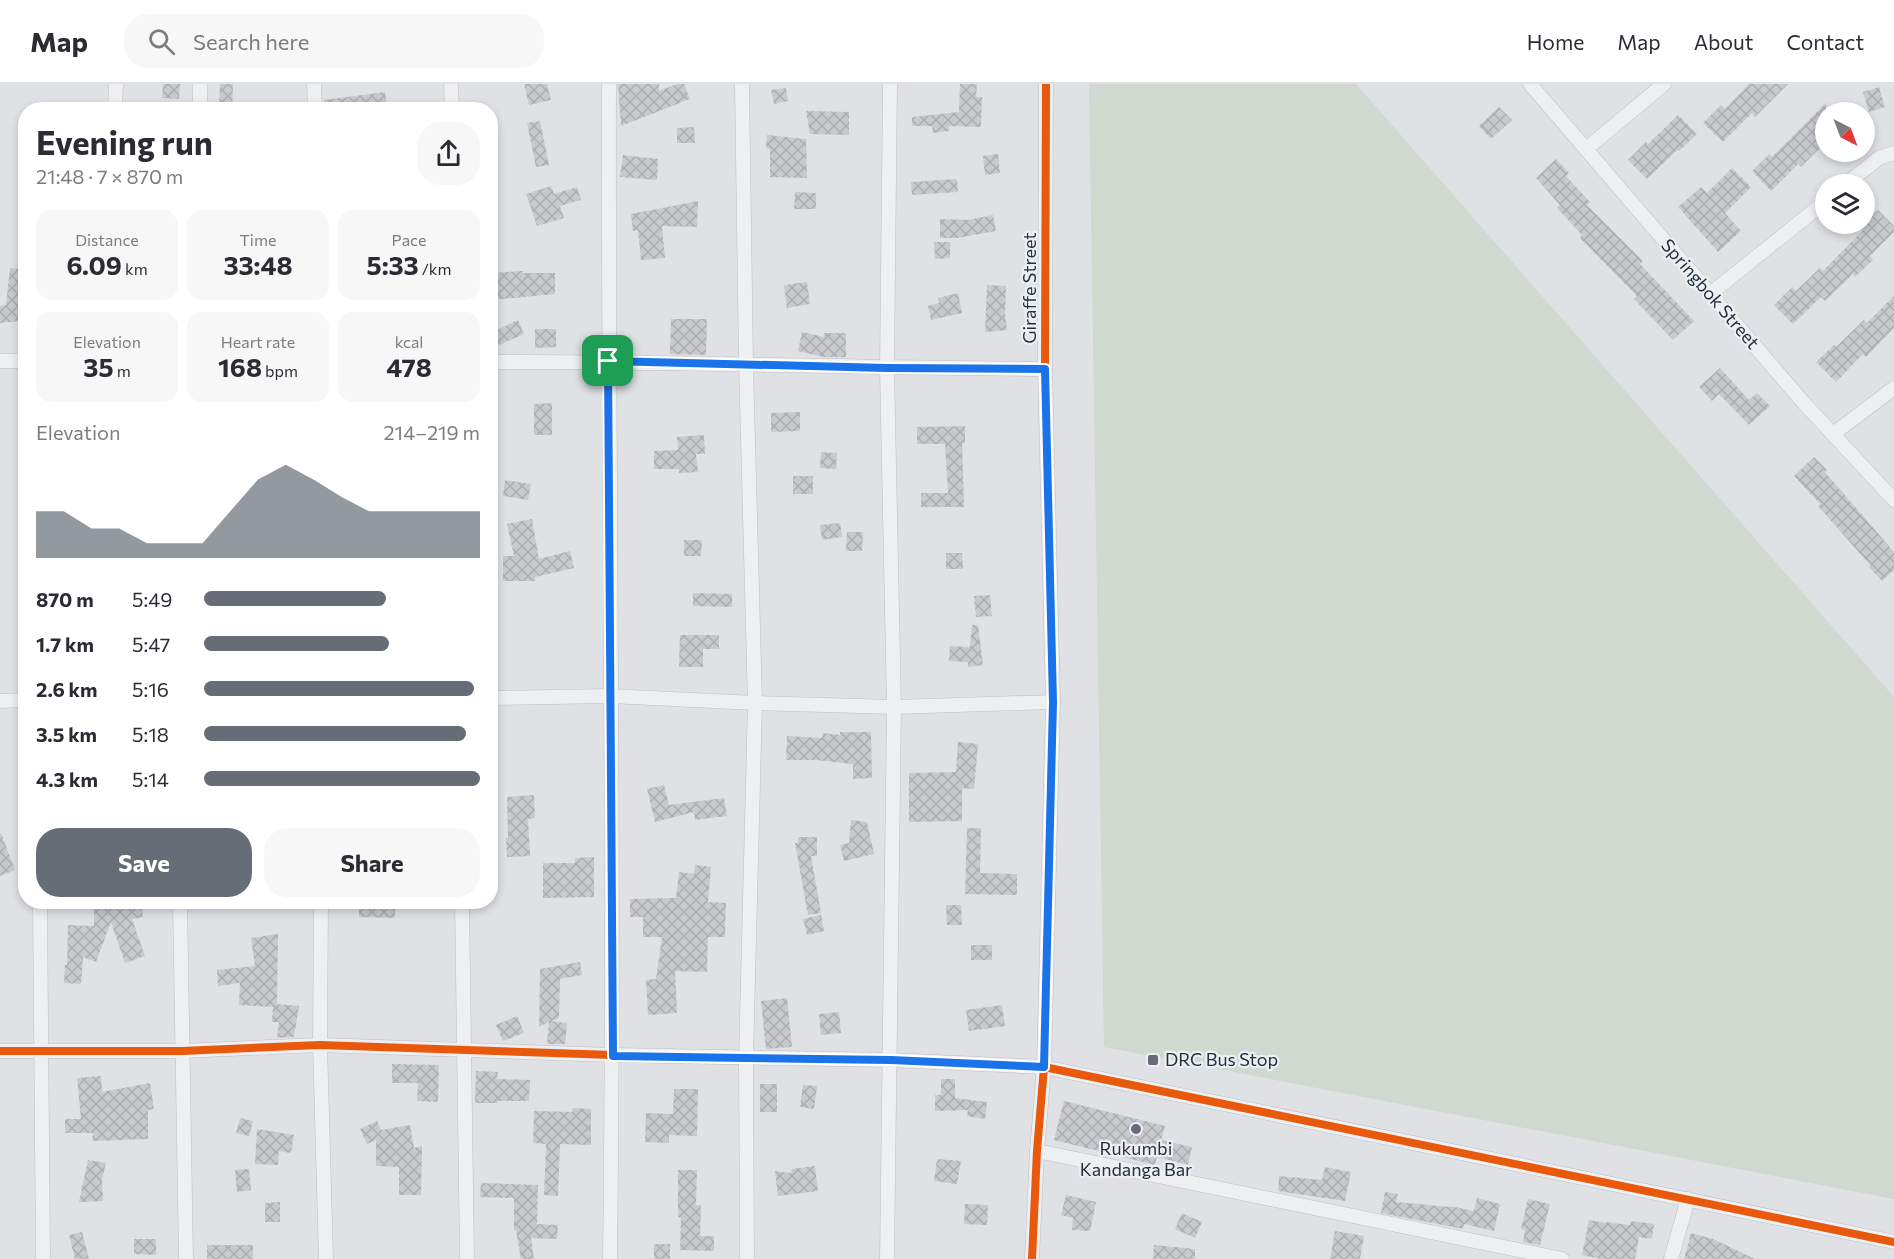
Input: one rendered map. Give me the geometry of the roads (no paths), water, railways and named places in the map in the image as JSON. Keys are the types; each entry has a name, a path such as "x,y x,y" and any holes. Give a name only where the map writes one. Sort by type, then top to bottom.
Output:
{"street":[{"path":"115,102 116,84"},
{"path":"200,84 200,102"},
{"path":"314,84 315,102"},
{"path":"451,84 452,102"},
{"path":"609,84 608,361 613,1056 610,1259"},
{"path":"742,84 746,364 755,703 746,1058 747,1259"},
{"path":"887,1259 894,707 887,368 890,84"},
{"name":"Giraffe Street","path":"1032,1259 1044,1067 1053,702 1045,369 1046,84"},
{"name":"Springbok Street","path":"1530,84 1710,294 1894,500"},
{"path":"1586,149 1664,84"},
{"path":"1859,174 1879,158 1894,153"},
{"path":"1710,294 1815,210"},
{"path":"0,361 18,361"},
{"path":"498,362 608,361 887,368 1045,369"},
{"path":"1833,434 1894,388"},
{"path":"498,698 610,696 894,707 1053,702"},
{"path":"0,701 18,700"},
{"path":"40,909 44,1259"},
{"path":"180,909 186,1259"},
{"path":"321,909 320,1045 326,1259"},
{"path":"462,909 467,1259"},
{"path":"0,1051 182,1051 320,1045 613,1056 891,1060 1044,1067 1894,1242"},
{"path":"1037,1151 1562,1259"},
{"path":"1671,1259 1688,1198"}],"place":[{"name":"DRC Bus Stop","path":"1153,1060"},
{"name":"Rukumbi Kandanga Bar","path":"1136,1129"}]}
